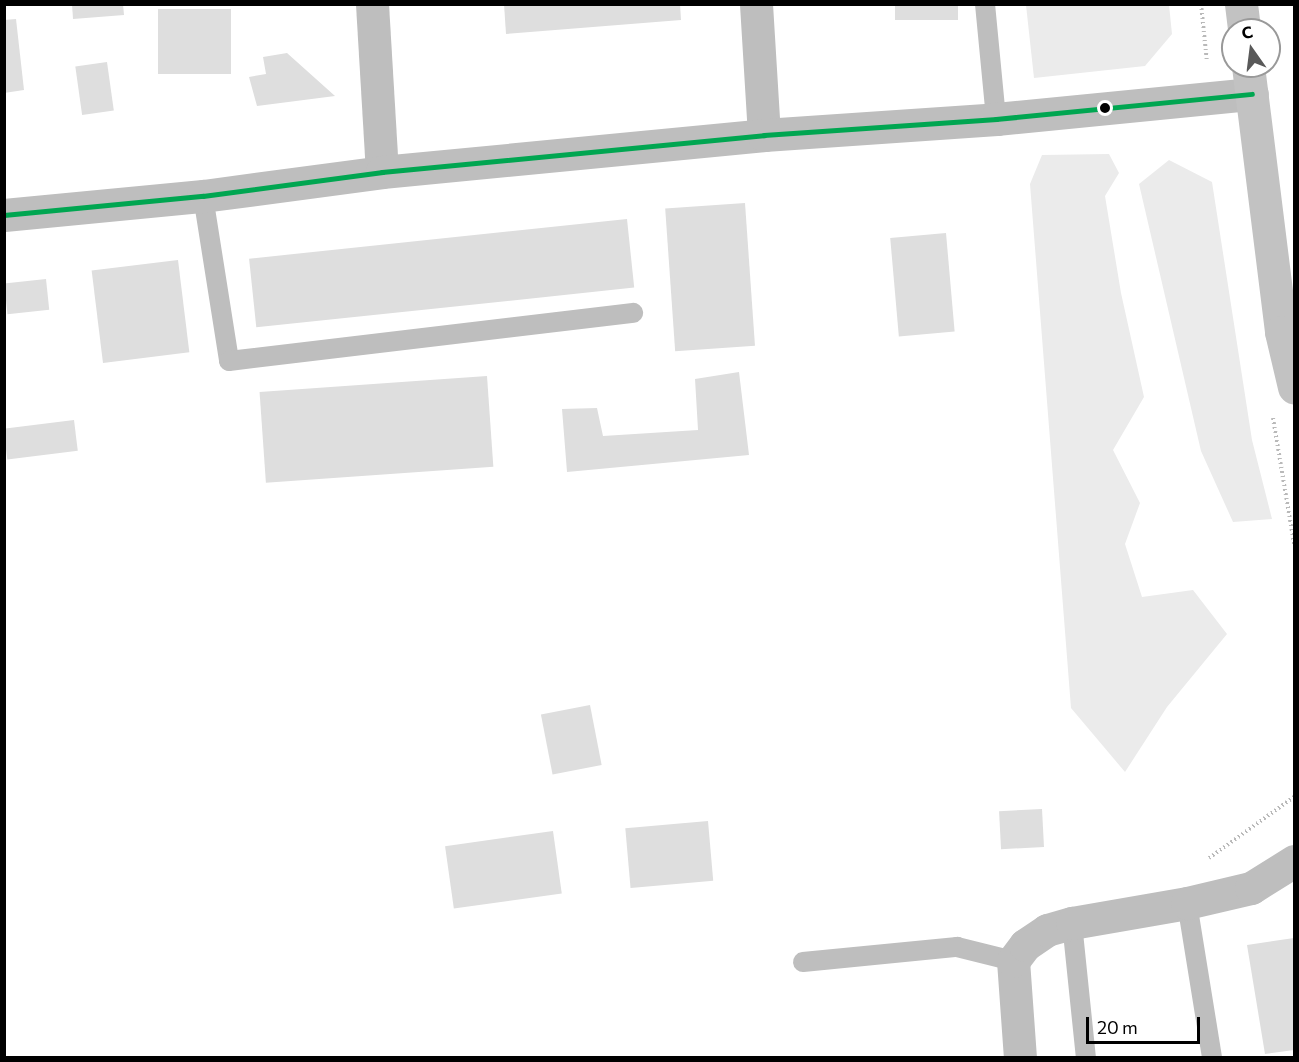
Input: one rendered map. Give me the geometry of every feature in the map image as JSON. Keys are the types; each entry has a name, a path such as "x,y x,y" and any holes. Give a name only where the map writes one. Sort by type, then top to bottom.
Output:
{"main road":[{"path":"1250,80 1281,332 1294,387"}],"street":[{"path":"372,4 382,172"},
{"path":"756,4 764,135"},
{"path":"4,215 203,195 382,172 764,135 996,119 1250,80"},
{"path":"1020,1058 1013,961 1025,945 1047,930 1072,923 1187,903 1251,888 1294,861"}],"lane":[{"path":"985,4 996,119"},
{"path":"203,195 229,361 633,313"},
{"path":"1187,903 1212,1058"},
{"path":"1072,923 1086,1058"},
{"path":"803,962 957,947 1013,961"}],"path":[{"path":"1200,861 1212,857 1294,797"}],"shaded area":[{"path":"1026,5 1169,5 1172,34 1145,66 1034,78"},
{"path":"1109,154 1119,173 1105,196 1121,293 1144,397 1113,450 1140,503 1125,544 1142,597 1193,590 1227,634 1167,707 1125,772 1071,708 1030,184 1042,155"},
{"path":"1169,160 1212,182 1252,440 1272,519 1233,522 1201,451 1139,184"}],"building":[{"path":"72,4 123,4 124,15 73,19"},
{"path":"504,4 680,4 681,20 506,34"},
{"path":"895,4 958,4 958,20 895,20"},
{"path":"158,9 231,9 231,74 158,74"},
{"path":"16,19 24,90 4,93 4,20"},
{"path":"287,53 335,96 257,106 249,77 266,74 263,57"},
{"path":"107,62 114,111 82,115 75,66"},
{"path":"745,203 755,346 675,351 665,209"},
{"path":"627,219 634,288 256,327 249,259"},
{"path":"946,233 955,332 899,337 890,238"},
{"path":"178,260 189,352 103,363 92,271"},
{"path":"46,279 49,310 7,314 4,283"},
{"path":"739,372 749,455 567,472 562,409 597,408 603,436 698,430 695,379"},
{"path":"487,376 493,467 266,483 260,392"},
{"path":"74,420 78,451 7,459 4,429"},
{"path":"590,705 602,765 553,774 541,715"},
{"path":"1042,809 1044,847 1001,849 999,811"},
{"path":"708,821 713,881 631,888 625,828"},
{"path":"553,831 562,893 454,909 445,846"},
{"path":"1294,938 1294,1050 1265,1054 1247,945"}],"transit line":[{"path":"4,215 203,196 382,172 764,135 996,119 1252,94"}]}
